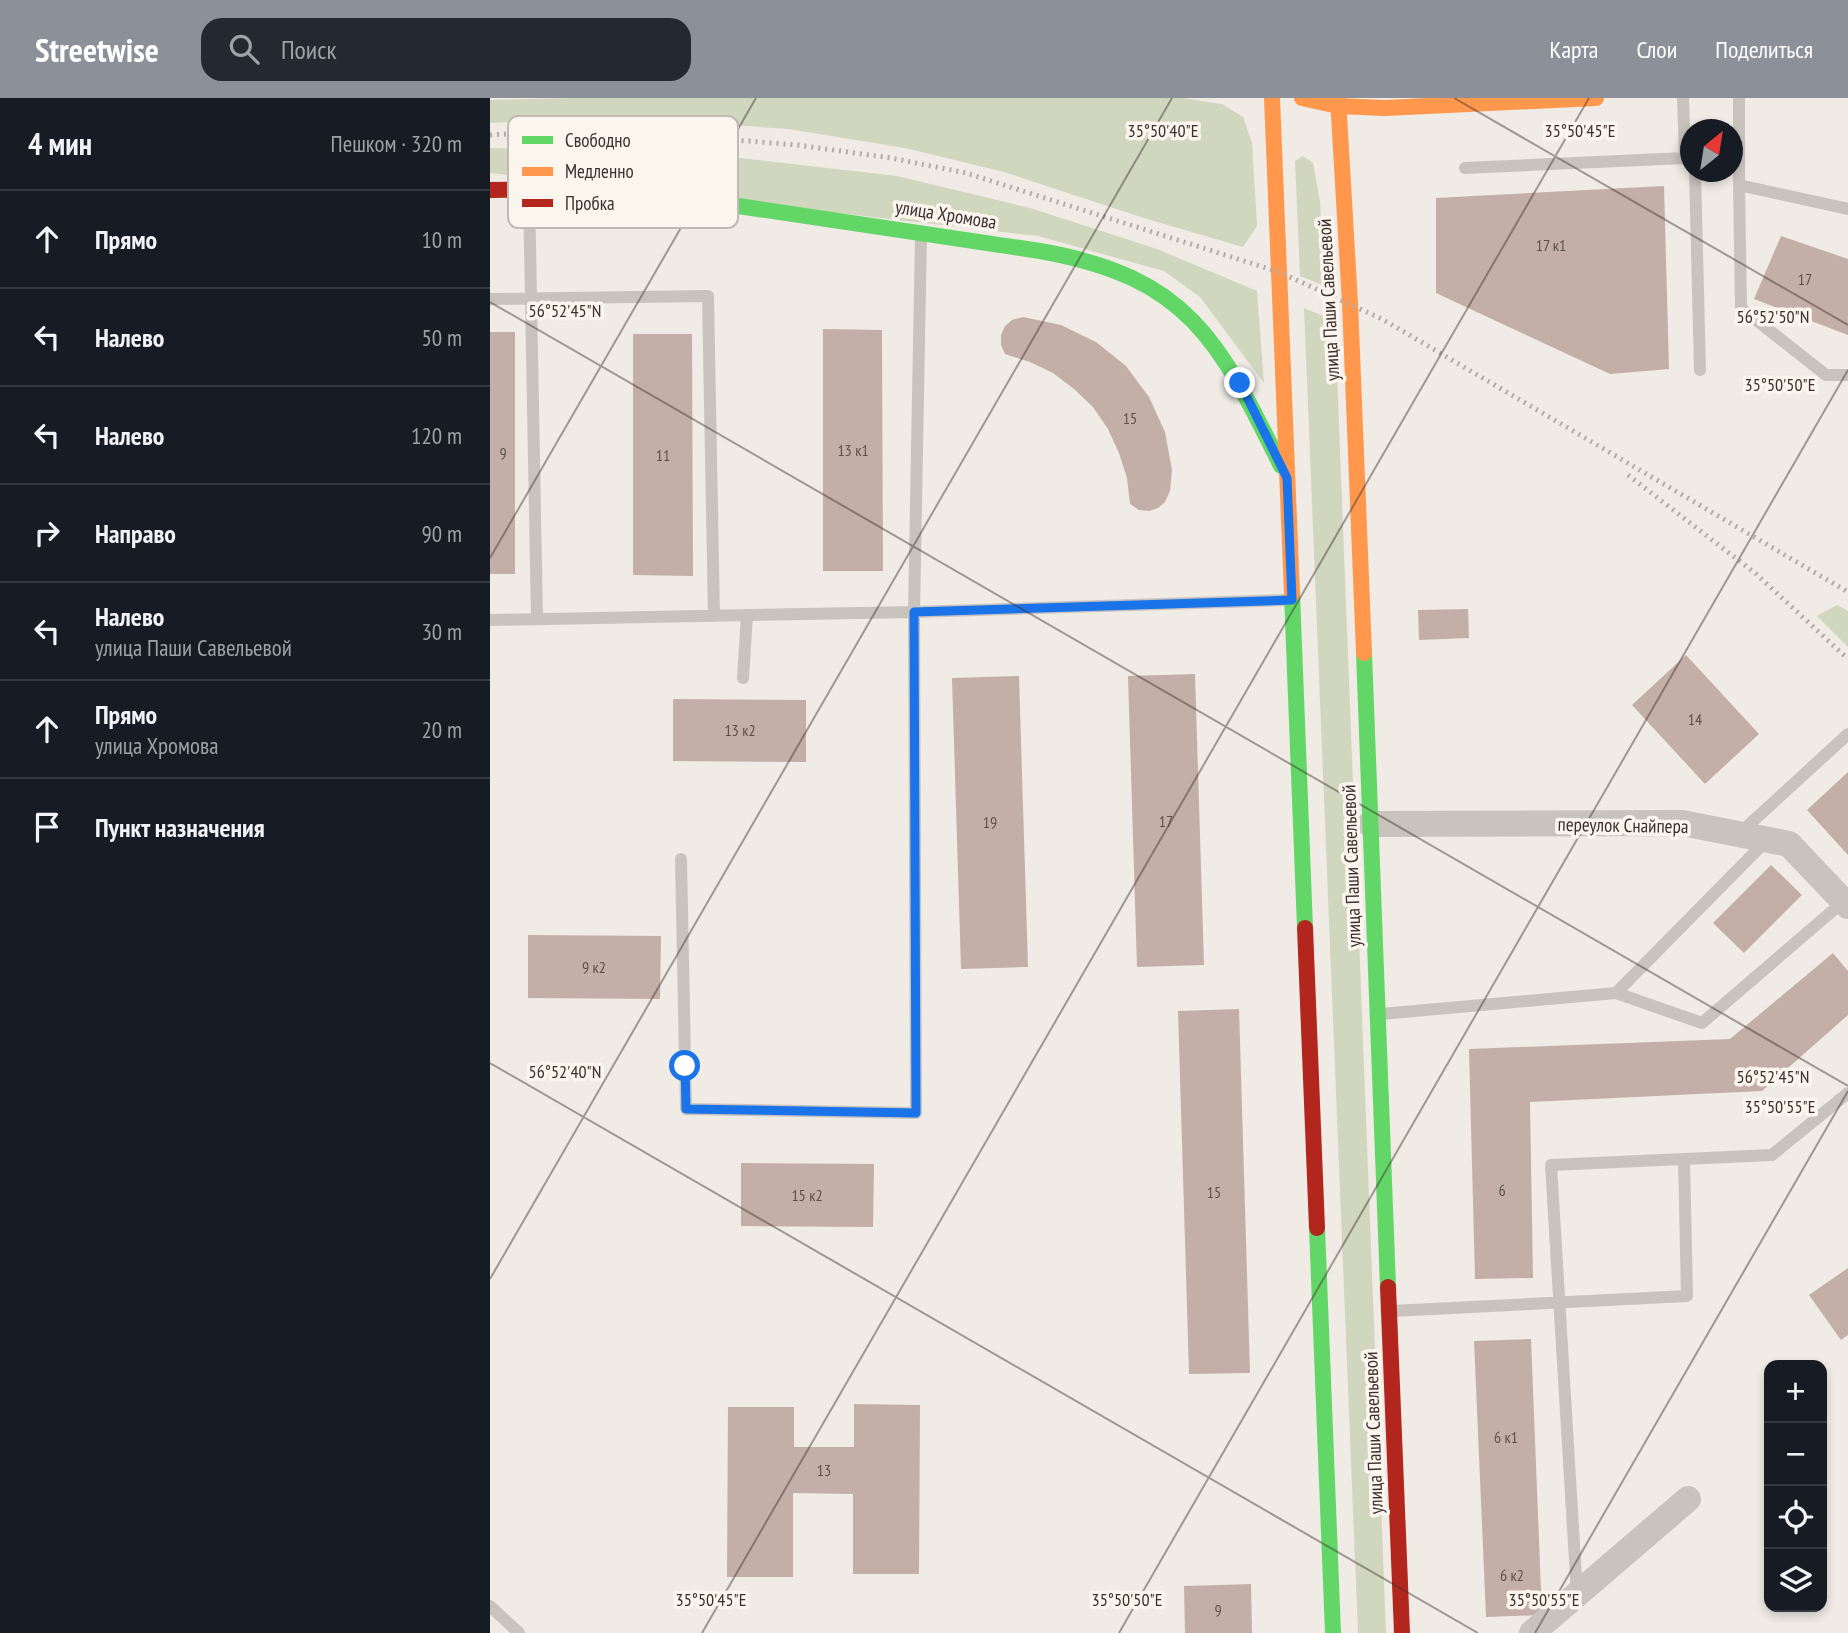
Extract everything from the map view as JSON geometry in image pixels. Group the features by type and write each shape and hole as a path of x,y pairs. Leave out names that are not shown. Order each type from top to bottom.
{"main road":[{"path":"1272,98 1333,1633"},
{"path":"1302,98 1385,108 1596,98"},
{"name":"улица Паши Савельевой","path":"1338,102 1350,303 1402,1633"},
{"name":"улица Хромова","path":"490,190 508,189"},
{"name":"улица Хромова","path":"738,205 921,230 1081,258 1131,274 1154,287 1195,319 1224,356 1287,478"}],"street":[{"name":"переулок Снайпера","path":"1370,824 1682,823 1789,844 1846,904"},
{"path":"1532,1633 1688,1499"}],"lane":[{"path":"1683,98 1685,119"},
{"path":"1739,98 1741,308 1826,376 1848,375"},
{"path":"1465,168 1680,162"},
{"path":"1695,182 1700,370"},
{"path":"1739,185 1848,209"},
{"path":"530,228 537,618"},
{"path":"681,859 686,1109 916,1113 914,612 921,230"},
{"path":"490,299 708,296 714,616"},
{"path":"490,620 914,612 1292,600"},
{"path":"743,678 747,615"},
{"path":"1738,834 1848,734"},
{"path":"1616,993 1767,839"},
{"path":"1378,1014 1616,993 1702,1023 1846,904"},
{"path":"1577,1594 1551,1165 1772,1155 1848,1093"},
{"path":"1389,1311 1687,1296 1684,1159"},
{"path":"490,1605 519,1633"}],"green space":[{"path":"1183,98 1222,104 1243,117 1252,143 1257,226 1243,247 1004,172 905,148 788,129 738,126 738,116 508,116 508,122 490,123 490,100"},
{"path":"490,148 508,149 508,175 490,173"},
{"path":"1303,156 1313,163 1320,202 1325,286 1300,276 1295,161"},
{"path":"738,158 897,176 1030,208 1157,249 1257,291 1264,383 1200,297 1164,271 1038,236 738,202"},
{"path":"1304,308 1335,321 1386,1633 1358,1633"},
{"path":"1837,605 1848,611 1848,647 1817,616"}],"building":[{"path":"1664,186 1669,369 1610,374 1436,293 1436,198"},
{"path":"1781,236 1848,259 1848,335 1754,299"},
{"path":"1023,317 1061,325 1096,342 1126,366 1149,397 1165,432 1172,470 1170,491 1165,502 1158,508 1139,510 1130,504 1127,478 1119,453 1108,429 1093,407 1053,373 1005,354 1001,335 1005,326 1012,320"},
{"path":"823,329 882,330 883,571 823,571"},
{"path":"490,332 515,332 515,574 490,574"},
{"path":"633,334 692,334 693,576 633,575"},
{"path":"1468,609 1469,638 1419,640 1418,610"},
{"path":"1686,655 1759,734 1705,784 1632,705"},
{"path":"1195,674 1204,965 1137,967 1128,676"},
{"path":"1019,676 1028,967 961,969 952,678"},
{"path":"673,699 806,700 806,762 673,761"},
{"path":"1848,772 1848,855 1807,810"},
{"path":"1771,865 1802,895 1744,953 1713,923"},
{"path":"528,935 661,936 660,999 528,998"},
{"path":"1833,953 1848,971 1848,1015 1762,1091 1530,1102 1533,1278 1475,1279 1469,1049 1730,1039"},
{"path":"1239,1009 1250,1373 1189,1374 1178,1011"},
{"path":"741,1163 874,1164 873,1227 741,1226"},
{"path":"1848,1268 1848,1335 1841,1340 1809,1295"},
{"path":"1531,1339 1542,1615 1486,1617 1474,1341"},
{"path":"854,1404 920,1405 919,1574 853,1574 853,1494 793,1493 793,1577 727,1577 728,1407 794,1407 794,1447 854,1447"},
{"path":"1251,1584 1252,1633 1185,1633 1184,1586"}],"railway":[{"path":"490,135 508,134"},
{"path":"738,140 891,158 966,173 1279,272 1382,319 1848,592"},
{"path":"1628,475 1755,573 1848,659"}],"traffic: fast":[{"path":"738,206 1040,251 1090,263 1131,278 1165,297 1193,321 1217,349 1238,383 1281,466"},
{"path":"1292,594 1305,928"},
{"path":"1364,653 1388,1287"},
{"path":"1317,1228 1333,1633"}],"traffic: slow":[{"path":"1272,98 1292,594"},
{"path":"1302,98 1338,106 1385,108 1596,98"},
{"path":"1338,98 1350,303 1364,653"}],"traffic: jam":[{"path":"490,190 508,190"},
{"path":"1305,928 1317,1228"},
{"path":"1388,1287 1402,1633"}],"route":[{"path":"685,1066 686,1109 916,1113 914,612 1292,600 1287,478 1240,383"}]}
